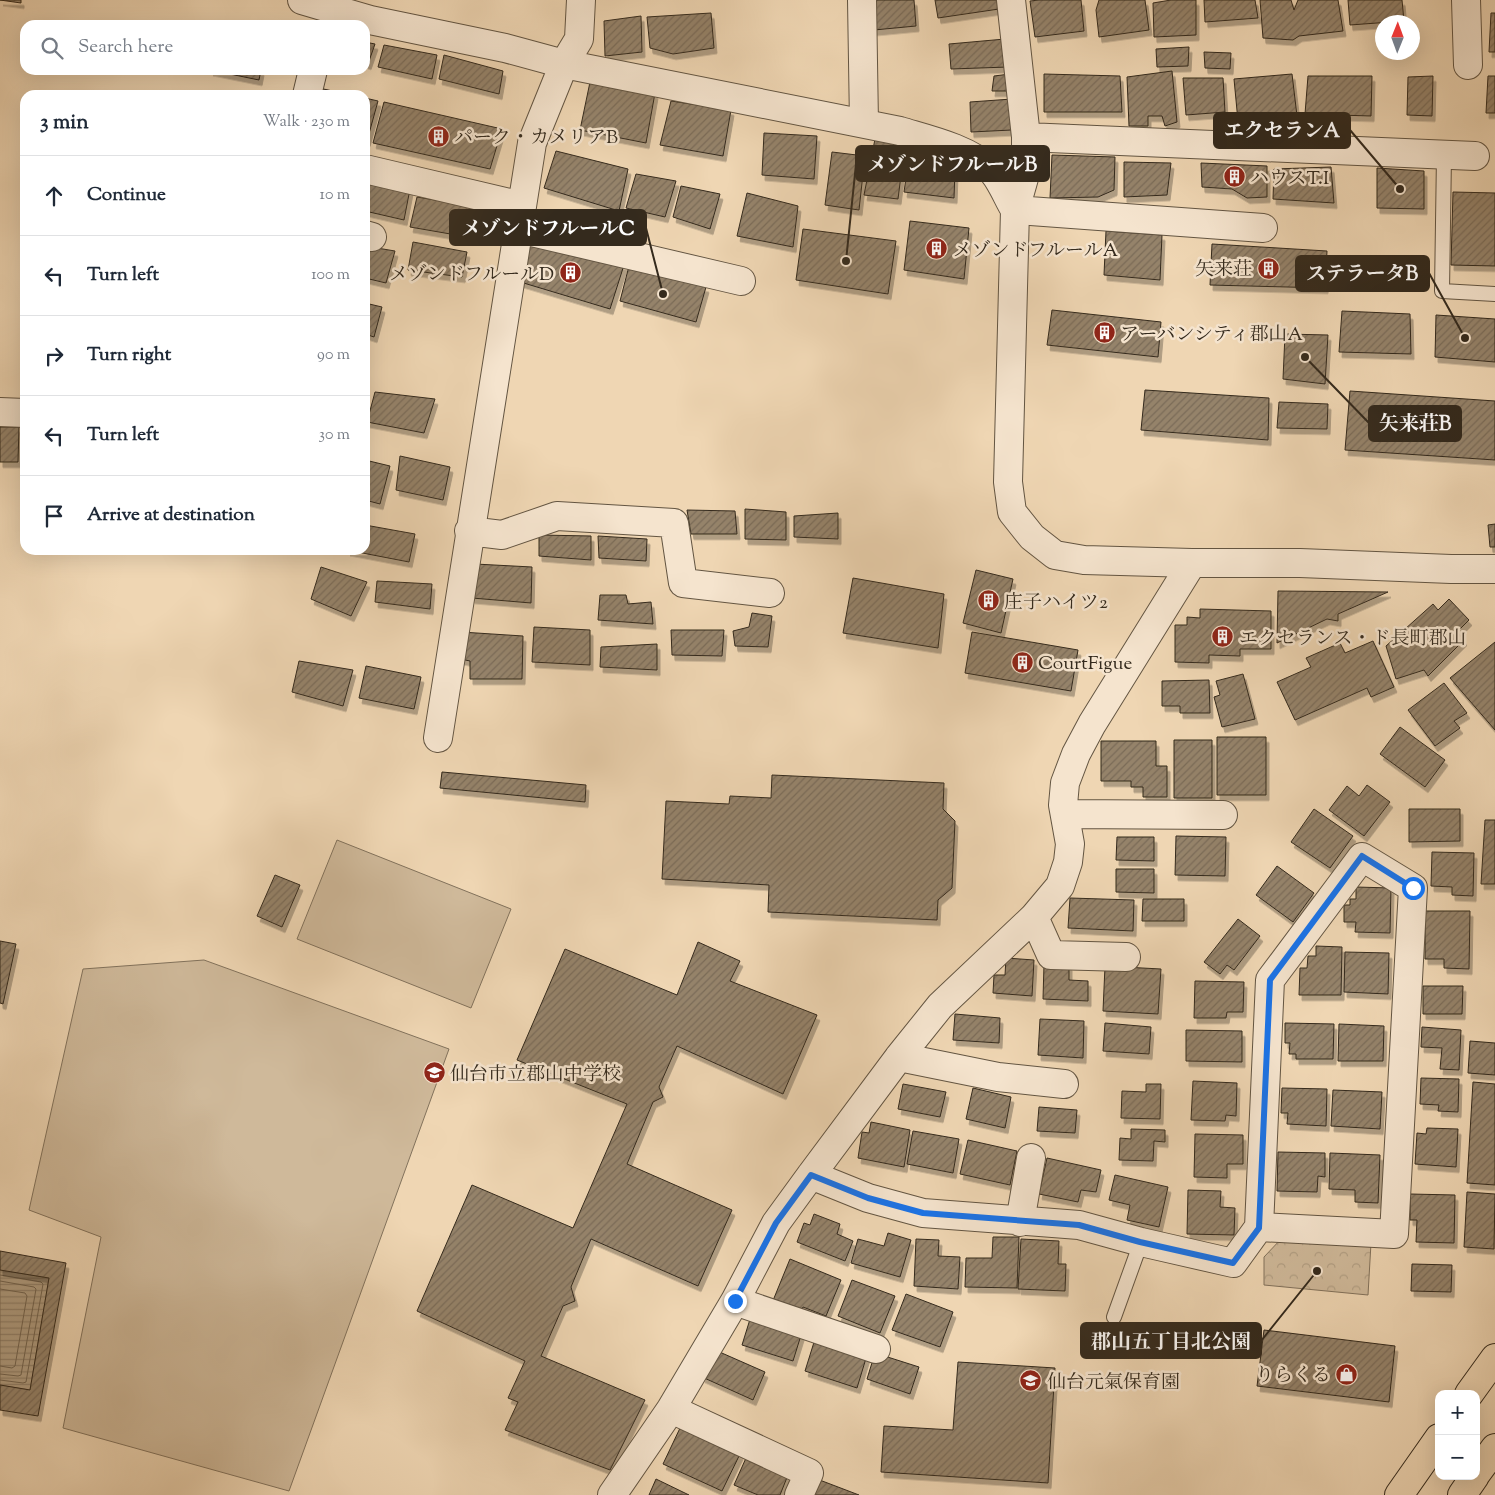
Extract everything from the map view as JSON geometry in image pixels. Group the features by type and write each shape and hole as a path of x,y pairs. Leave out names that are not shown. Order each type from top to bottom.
{"highway":[{"path":"1472,1390 1495,1358"},
{"path":"1399,1495 1435,1444"},
{"path":"1480,1469 1495,1448"},
{"path":"1462,1495 1472,1480"}],"street":[{"path":"438,738 532,143 564,64 579,39 581,0"},
{"path":"862,0 864,123"},
{"path":"1011,0 1026,137 1026,171 1015,210 1008,482 1012,512 1032,537 1055,555 1084,560 1300,563 1451,570 1495,569"},
{"path":"1466,0 1468,65"},
{"path":"317,11 505,48 564,64 900,130 937,142 969,156 992,171 1015,210"},
{"path":"308,90 312,75"},
{"path":"1026,137 1475,156"},
{"path":"370,171 520,217 741,281"},
{"path":"1015,210 1263,228"},
{"path":"0,412 20,413"},
{"path":"470,531 502,535 557,516 674,523 683,583 770,593"},
{"path":"612,1495 671,1409 735,1301 776,1223 811,1175 899,1057 940,1006 1034,917 1060,886 1068,862 1070,844 1063,805 1065,782 1076,754 1092,724 1192,563"},
{"path":"1065,814 1223,815"},
{"path":"811,1175 868,1198 923,1213 1020,1222 1079,1225 1140,1242 1233,1263 1259,1228 1270,980 1362,856 1413,888 1394,1234 1259,1228"},
{"path":"1034,917 1051,955 1126,958"},
{"path":"899,1057 998,1077 1064,1084"},
{"path":"1020,1222 1030,1158"},
{"path":"735,1301 876,1349"},
{"path":"671,1409 809,1472 799,1495"}],"lane":[{"path":"1444,155 1442,291 1495,294"},
{"path":"1114,1317 1140,1242"}],"green space":[{"path":"337,840 511,909 471,1008 297,939"},
{"path":"204,960 449,1049 289,1491 63,1428 101,1237 29,1210 83,969"},
{"path":"1282,1238 1371,1243 1368,1295 1264,1285 1264,1257"}],"water":[{"path":"0,1270 49,1278 30,1390 0,1385"}],"building":[{"path":"0,0 21,0 21,3"},
{"path":"874,0 914,0 916,26 874,30"},
{"path":"935,0 997,0 999,9 938,18"},
{"path":"1081,0 1084,31 1035,37 1030,1"},
{"path":"1099,0 1145,0 1149,30 1099,37 1096,10"},
{"path":"1171,0 1196,0 1196,35 1154,37 1153,3"},
{"path":"1204,0 1255,0 1258,18 1205,22"},
{"path":"1260,0 1291,0 1294,10 1298,0 1338,0 1343,31 1299,36 1293,40 1263,38"},
{"path":"1348,0 1402,0 1403,15 1375,15 1375,23 1350,25"},
{"path":"711,13 714,48 673,54 650,48 647,17"},
{"path":"1491,13 1495,13 1495,52 1489,52"},
{"path":"641,16 642,52 605,56 604,21"},
{"path":"1005,39 1008,67 951,69 949,44"},
{"path":"370,43 375,44 370,58"},
{"path":"384,45 437,55 432,79 378,67"},
{"path":"1189,47 1188,66 1157,67 1156,49"},
{"path":"1204,52 1231,53 1230,69 1205,68"},
{"path":"444,55 503,71 499,94 439,79"},
{"path":"1172,71 1177,122 1165,126 1162,116 1148,116 1148,126 1129,126 1127,77"},
{"path":"1010,74 1011,91 992,91 994,76"},
{"path":"1044,74 1120,76 1122,112 1044,112"},
{"path":"1292,74 1297,116 1238,121 1234,79"},
{"path":"234,75 260,75 259,80"},
{"path":"1308,76 1372,76 1371,116 1305,114"},
{"path":"1433,76 1432,116 1407,115 1408,77"},
{"path":"1488,76 1495,76 1495,113 1486,113"},
{"path":"1183,78 1223,78 1225,112 1186,115"},
{"path":"590,82 655,93 646,143 580,130"},
{"path":"370,99 378,101 370,130"},
{"path":"1012,99 1012,130 971,132 970,102"},
{"path":"671,101 731,110 723,156 660,145"},
{"name":"パーク・カメリアB","path":"384,102 502,129 490,169 373,143"},
{"path":"764,133 817,136 814,179 762,175"},
{"path":"875,139 905,144 898,199 864,195"},
{"path":"556,151 628,169 619,211 544,188"},
{"path":"832,152 865,156 859,210 825,205"},
{"path":"1052,155 1115,157 1114,190 1098,197 1050,198"},
{"path":"1124,162 1171,163 1167,195 1124,197"},
{"name":"ハウスT.I","path":"1201,163 1267,166 1267,197 1247,198 1232,189 1202,187"},
{"path":"908,164 955,170 954,198 904,192"},
{"path":"1331,167 1334,203 1273,199 1274,169"},
{"path":"1377,168 1424,171 1424,209 1377,208"},
{"path":"636,174 676,181 665,217 626,208"},
{"path":"370,180 410,189 404,220 370,212"},
{"path":"681,186 720,194 710,229 673,217"},
{"path":"1453,192 1495,193 1495,266 1451,265"},
{"path":"747,193 798,206 793,247 737,236"},
{"path":"417,197 470,206 462,236 410,227"},
{"name":"メゾンドフルールA","path":"910,221 969,228 964,279 904,270"},
{"path":"803,229 896,241 888,294 796,280"},
{"path":"1106,231 1162,235 1160,280 1104,275"},
{"name":"メゾンドフルールD","path":"530,240 624,265 610,309 517,281"},
{"path":"413,242 467,252 462,277 408,270"},
{"name":"矢来荘","path":"1212,244 1327,251 1325,288 1210,285"},
{"path":"370,247 395,251 386,283 370,279"},
{"path":"629,266 706,287 696,322 620,301"},
{"path":"370,304 382,307 374,337 370,336"},
{"name":"アーバンシティ郡山A","path":"1052,310 1161,322 1158,357 1047,345"},
{"path":"1342,311 1410,314 1411,354 1339,352"},
{"path":"1436,315 1495,319 1495,362 1435,357"},
{"path":"1285,334 1328,335 1325,384 1283,379"},
{"path":"1145,390 1269,398 1268,440 1141,430"},
{"path":"1350,391 1495,401 1495,460 1345,450"},
{"path":"375,392 435,399 424,433 370,423 370,411"},
{"path":"1279,402 1328,404 1327,429 1277,428"},
{"path":"0,427 19,427 18,462 0,462"},
{"path":"400,456 450,467 443,500 396,490"},
{"path":"370,461 390,466 380,504 370,501"},
{"path":"745,509 786,512 786,540 745,539"},
{"path":"687,510 735,511 737,534 691,534"},
{"path":"838,513 838,539 794,537 794,516"},
{"path":"1495,524 1495,547 1490,547 1488,525"},
{"path":"370,526 415,534 409,562 370,554"},
{"path":"539,535 591,536 591,560 539,556"},
{"path":"598,536 647,539 646,561 599,558"},
{"path":"475,564 532,567 531,603 472,598"},
{"path":"321,567 367,582 351,616 311,599"},
{"name":"庄子ハイツ2","path":"976,570 1013,579 1001,633 963,623"},
{"path":"853,578 944,594 938,648 843,633"},
{"path":"377,581 432,584 430,609 375,602"},
{"path":"1278,591 1388,592 1338,614 1338,621 1327,619 1277,643"},
{"path":"600,595 626,595 628,604 651,602 653,624 598,620"},
{"path":"1449,599 1469,620 1457,632 1464,640 1428,676 1424,670 1396,679 1386,646 1433,604 1438,610"},
{"name":"エクセランス・ド長町郡山","path":"1200,609 1271,611 1271,649 1240,649 1240,656 1209,655 1209,663 1175,662 1175,625 1187,625 1187,617 1200,618"},
{"path":"752,613 772,616 768,647 735,646 733,631 749,627"},
{"path":"534,627 590,630 590,665 532,662"},
{"path":"671,630 724,630 722,656 672,655"},
{"path":"461,632 523,636 522,679 470,679 470,661 456,658"},
{"name":"CourtFigue","path":"972,632 1078,650 1071,691 965,673"},
{"path":"1373,641 1394,687 1371,697 1367,688 1295,720 1277,682 1311,667 1306,658 1340,643 1345,653"},
{"path":"1495,642 1495,730 1450,678"},
{"path":"657,644 657,670 600,667 601,647"},
{"path":"299,661 353,670 343,706 292,692"},
{"path":"366,666 421,677 414,709 359,698"},
{"path":"1243,674 1255,719 1222,727 1214,697 1220,695 1216,681"},
{"path":"1209,680 1210,713 1180,713 1180,706 1162,706 1162,681"},
{"path":"1444,683 1467,713 1454,721 1460,728 1435,746 1408,710"},
{"path":"1400,727 1445,760 1425,787 1380,754"},
{"path":"1217,737 1266,737 1266,795 1217,795"},
{"path":"1174,740 1212,740 1212,798 1174,798"},
{"path":"1101,741 1156,741 1156,766 1167,766 1167,797 1143,797 1143,787 1131,787 1131,781 1101,781"},
{"path":"442,772 586,785 585,802 440,788"},
{"path":"772,775 944,783 943,809 955,821 952,888 938,900 937,920 768,912 769,885 662,879 666,801 729,804 730,796 771,798"},
{"path":"1367,785 1390,802 1364,836 1329,810 1347,786 1359,796"},
{"path":"1314,809 1353,836 1330,868 1291,842"},
{"path":"1409,809 1460,809 1460,841 1409,842"},
{"path":"1485,820 1495,820 1495,884 1481,884"},
{"path":"1176,836 1226,837 1225,876 1175,875"},
{"path":"1117,837 1154,837 1154,861 1116,860"},
{"path":"1432,852 1474,853 1473,896 1452,895 1452,887 1431,886"},
{"path":"1277,866 1314,893 1293,922 1256,895"},
{"path":"1116,869 1154,869 1154,893 1116,892"},
{"path":"275,875 300,885 282,927 257,916"},
{"path":"1356,887 1391,888 1390,933 1355,932 1356,922 1344,922 1344,905 1350,905 1350,899 1356,899"},
{"path":"1070,898 1134,900 1133,931 1068,928"},
{"path":"1143,899 1184,899 1184,921 1142,921"},
{"path":"1425,911 1470,911 1469,969 1444,968 1444,959 1425,959"},
{"path":"1238,919 1260,936 1234,970 1227,965 1220,974 1204,962"},
{"path":"0,941 16,944 3,1004 0,1003"},
{"path":"698,942 740,961 730,981 817,1015 783,1094 677,1046 659,1087 663,1097 653,1102 627,1164 732,1210 698,1286 591,1239 571,1287 575,1301 563,1306 541,1356 645,1400 610,1470 505,1430 518,1402 508,1398 525,1361 417,1311 472,1185 573,1228 627,1104 517,1060 565,949 677,995"},
{"path":"1316,946 1342,947 1341,995 1299,995 1300,968 1307,968 1308,956 1316,956"},
{"path":"1345,952 1389,953 1388,994 1344,992"},
{"path":"1006,958 1034,960 1032,996 993,993 994,975 1005,975"},
{"path":"1044,964 1069,965 1069,980 1088,981 1088,1001 1043,999"},
{"path":"1105,966 1161,969 1158,1014 1103,1011"},
{"path":"1195,981 1244,982 1243,1012 1227,1012 1226,1018 1194,1018"},
{"path":"1423,986 1463,986 1462,1014 1423,1014"},
{"path":"955,1014 1000,1018 999,1043 953,1040"},
{"path":"1040,1019 1084,1021 1083,1058 1038,1055"},
{"path":"1105,1023 1151,1027 1149,1054 1103,1051"},
{"path":"1285,1023 1334,1024 1333,1059 1296,1059 1296,1054 1289,1054 1290,1043 1285,1043"},
{"path":"1339,1024 1384,1026 1383,1061 1338,1061"},
{"path":"1422,1027 1461,1030 1459,1070 1440,1069 1442,1048 1421,1047"},
{"path":"1186,1030 1242,1031 1242,1062 1186,1061"},
{"path":"1470,1041 1495,1043 1495,1075 1468,1073"},
{"path":"1421,1078 1459,1079 1458,1112 1438,1111 1439,1105 1420,1104"},
{"path":"1193,1081 1237,1083 1236,1116 1226,1115 1225,1121 1191,1120"},
{"path":"1473,1082 1495,1084 1495,1185 1467,1183"},
{"path":"903,1084 946,1092 940,1117 898,1109"},
{"path":"1146,1084 1161,1084 1160,1119 1121,1118 1122,1091 1146,1092"},
{"path":"973,1088 1011,1097 1005,1128 966,1119"},
{"path":"1282,1088 1327,1089 1326,1126 1287,1124 1288,1113 1281,1113"},
{"path":"1333,1090 1382,1092 1380,1129 1331,1126"},
{"path":"1039,1107 1077,1110 1075,1133 1037,1131"},
{"path":"871,1122 910,1130 904,1167 858,1158 862,1132 869,1133"},
{"path":"1427,1128 1458,1129 1456,1167 1415,1164 1417,1133 1426,1134"},
{"path":"1131,1129 1165,1130 1165,1142 1154,1141 1153,1161 1119,1160 1120,1138 1131,1139"},
{"path":"913,1131 959,1139 953,1173 907,1164"},
{"path":"1195,1134 1243,1135 1243,1164 1227,1164 1227,1178 1194,1177"},
{"path":"968,1140 1017,1151 1010,1185 960,1174"},
{"path":"1278,1152 1325,1153 1325,1177 1318,1176 1317,1192 1277,1191"},
{"path":"1330,1153 1380,1155 1378,1203 1355,1202 1355,1190 1329,1189"},
{"path":"1047,1158 1101,1170 1096,1192 1081,1190 1078,1202 1039,1194"},
{"path":"1115,1175 1168,1187 1159,1227 1127,1220 1130,1205 1109,1200"},
{"path":"1188,1190 1221,1191 1220,1207 1235,1208 1234,1235 1187,1234"},
{"path":"1467,1192 1495,1194 1494,1249 1464,1247"},
{"path":"1410,1194 1455,1195 1454,1243 1416,1242 1417,1220 1410,1220"},
{"path":"814,1214 840,1224 837,1234 853,1241 845,1261 797,1242 804,1223 810,1225"},
{"path":"888,1233 911,1240 900,1277 851,1263 858,1239 884,1246"},
{"path":"993,1237 1019,1237 1017,1288 965,1287 966,1258 992,1258"},
{"path":"916,1239 939,1240 938,1256 960,1257 958,1289 914,1286"},
{"path":"1021,1239 1059,1241 1058,1264 1066,1264 1065,1291 1018,1289"},
{"path":"0,1251 66,1263 38,1416 0,1410 0,1385 30,1390 49,1278 0,1270"},
{"path":"790,1259 841,1280 826,1316 803,1307 800,1314 772,1303"},
{"path":"1412,1264 1452,1265 1451,1292 1411,1291"},
{"path":"852,1280 895,1296 880,1333 838,1316"},
{"path":"906,1294 953,1312 940,1347 892,1330"},
{"path":"751,1316 802,1332 793,1361 742,1345"},
{"path":"1264,1330 1395,1346 1389,1402 1257,1386"},
{"path":"815,1339 867,1355 857,1388 805,1371"},
{"path":"715,1350 765,1372 753,1400 702,1377"},
{"path":"875,1353 919,1367 910,1394 867,1379"},
{"path":"958,1362 1055,1368 1048,1483 881,1472 884,1426 953,1430"},
{"path":"681,1426 740,1454 722,1491 663,1464"},
{"path":"746,1458 788,1475 780,1495 758,1495 734,1485"},
{"path":"656,1479 689,1495 649,1495"},
{"path":"817,1479 859,1495 811,1495"}],"place":[{"name":"パーク・カメリアB","path":"438,136"},
{"name":"ハウスT.I","path":"1234,177"},
{"name":"エクセランA","path":"1400,189"},
{"name":"メゾンドフルールA","path":"937,249"},
{"name":"メゾンドフルールB","path":"846,261"},
{"name":"矢来荘","path":"1268,268"},
{"name":"メゾンドフルールD","path":"570,273"},
{"name":"メゾンドフルールC","path":"663,294"},
{"name":"アーバンシティ郡山A","path":"1104,333"},
{"name":"ステラータB","path":"1465,338"},
{"name":"矢来荘B","path":"1305,357"},
{"name":"庄子ハイツ2","path":"988,601"},
{"name":"エクセランス・ド長町郡山","path":"1223,637"},
{"name":"CourtFigue","path":"1022,662"},
{"name":"仙台市立郡山中学校","path":"434,1073"},
{"name":"郡山五丁目北公園","path":"1317,1271"},
{"name":"りらくる","path":"1347,1374"},
{"name":"仙台元氣保育園","path":"1031,1381"}],"route":[{"path":"735,1301 776,1223 811,1175 868,1198 923,1213 1020,1222 1079,1225 1140,1242 1233,1263 1259,1228 1270,980 1362,856 1413,888"}]}
